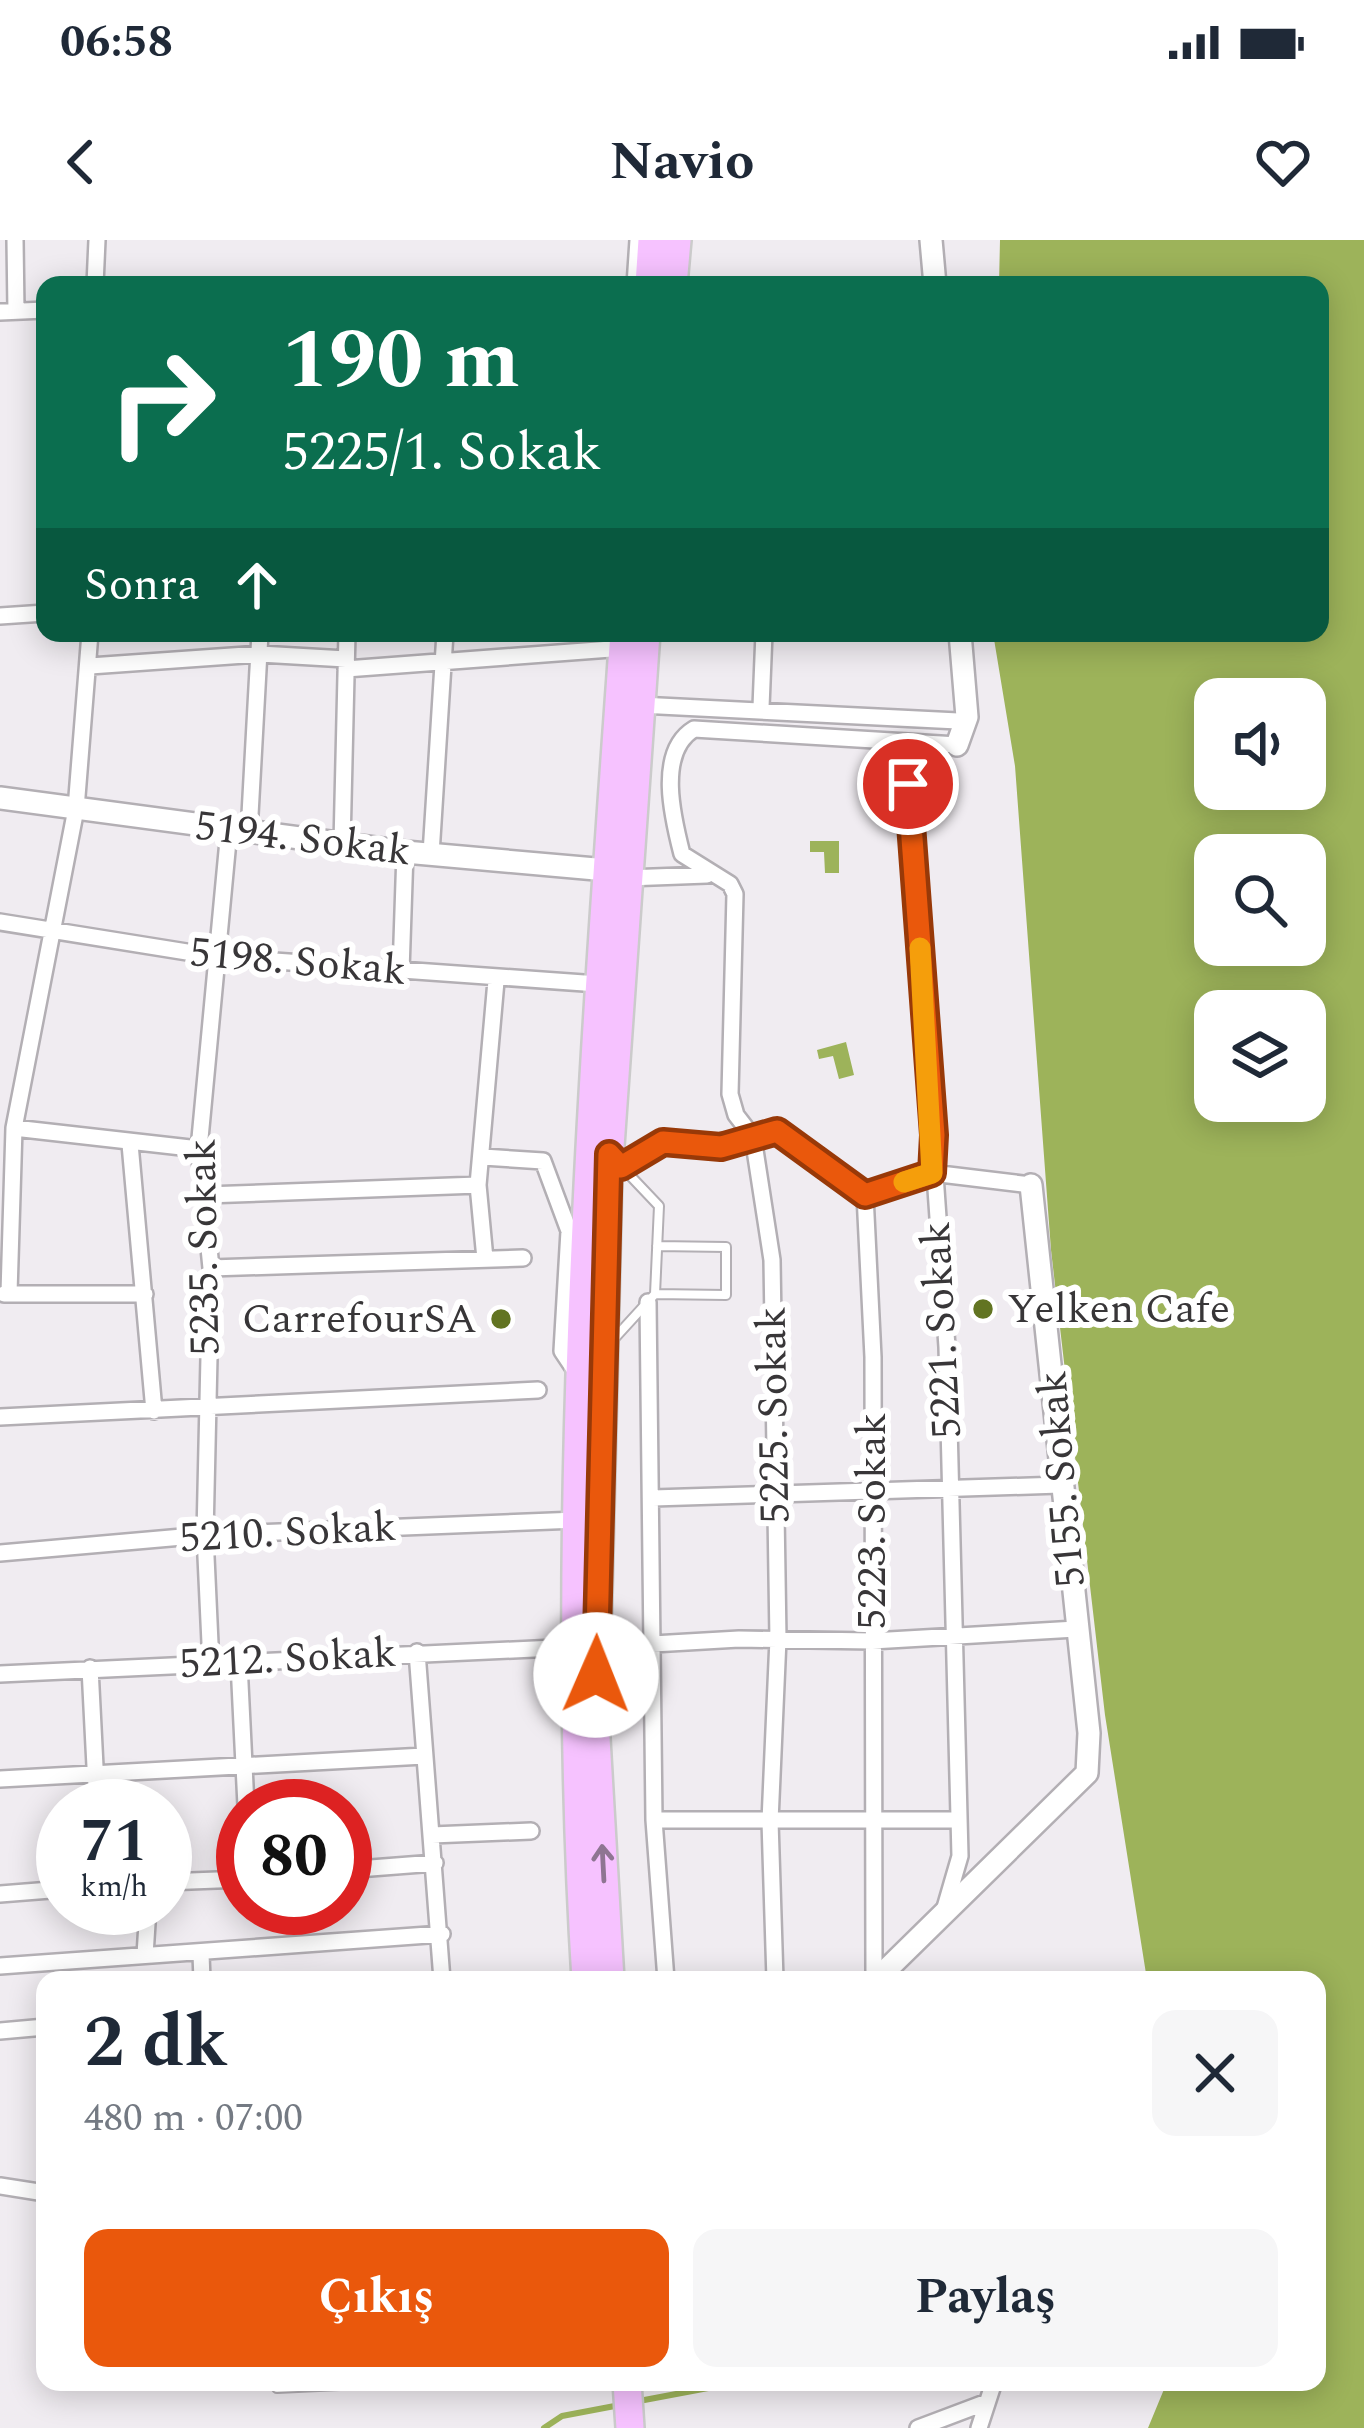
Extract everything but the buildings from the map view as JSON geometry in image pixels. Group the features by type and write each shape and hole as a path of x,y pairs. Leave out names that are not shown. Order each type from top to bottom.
{"highway":[{"path":"650,276 652,240"},
{"path":"674,276 677,240"},
{"path":"609,1971 595,1721 603,1352 615,1160 616,642"},
{"path":"585,1971 577,1829 580,1379 576,1270 598,984 617,874 645,642"},
{"path":"628,2391 630,2428"}],"street":[{"path":"8,312 15,240"},
{"path":"95,276 97,240"},
{"path":"636,276 638,240"},
{"path":"931,240 934,276"},
{"path":"0,616 36,614"},
{"path":"90,642 76,809 5,1189 4,1294 145,1294"},
{"name":"5235. Sokak","path":"211,1665 205,1535 212,1268 199,1149 218,957 239,831 260,642"},
{"path":"342,844 347,642"},
{"path":"431,854 444,642"},
{"path":"90,666 260,654 346,664 443,664 589,642"},
{"path":"761,707 764,642"},
{"path":"707,874 682,854 672,814 672,780 684,735 694,728 958,746 967,717 961,642"},
{"path":"640,705 761,707 958,721 967,717"},
{"name":"5221. Sokak","path":"905,745 934,1135 932,1173 951,1490 960,1856 944,1914"},
{"name":"5194. Sokak","path":"0,798 342,844 617,874"},
{"path":"400,971 405,851"},
{"path":"617,874 707,874"},
{"name":"5225. Sokak","path":"707,874 730,884 735,894 730,1094 736,1115 753,1137 772,1260 778,1639 770,1821 775,1971"},
{"name":"5198. Sokak","path":"0,922 218,957 496,981 598,984"},
{"path":"485,1259 478,1184 496,981"},
{"path":"0,1088 21,1096"},
{"path":"14,1128 199,1149"},
{"path":"615,1160 663,1142 721,1147 777,1131 865,1195 932,1173 1031,1185"},
{"path":"130,1144 154,1411"},
{"path":"483,1157 543,1161 569,1232 576,1270"},
{"path":"206,1196 478,1184"},
{"name":"5155. Sokak","path":"944,1914 1087,1773 1089,1733 1031,1185"},
{"name":"5223. Sokak","path":"865,1195 873,1357 875,1971"},
{"path":"212,1268 523,1258"},
{"path":"652,1298 655,1820 665,1971"},
{"path":"0,1417 538,1390"},
{"path":"653,1498 1060,1485"},
{"name":"5210. Sokak","path":"0,1553 205,1535 577,1520"},
{"path":"653,1644 872,1641 1076,1629"},
{"name":"5212. Sokak","path":"0,1673 576,1647"},
{"path":"417,1652 442,1971"},
{"path":"239,1663 245,1779"},
{"path":"90,1668 95,1779"},
{"path":"0,1779 424,1756"},
{"path":"655,1820 959,1820"},
{"path":"432,1835 531,1831"},
{"path":"372,1868 435,1863"},
{"path":"0,1894 36,1891"},
{"path":"884,1971 944,1914"},
{"path":"0,1966 442,1934"},
{"path":"145,1955 146,1935"},
{"path":"201,1954 202,1971"},
{"path":"0,2031 36,2028"},
{"path":"0,2186 36,2192"},
{"path":"979,2428 991,2391"},
{"path":"918,2428 987,2402"}],"lane":[{"path":"603,1352 652,1298 657,1246 659,1206 615,1160"},
{"path":"652,1298 726,1295 726,1247 657,1246"}],"shaded area":[{"path":"1000,240 1364,240 1364,2428 1148,2428 1163,2391 1326,2391 1326,1971 1146,1971 1105,1715 1051,1250 1015,766 994,642 1329,642 1329,276 999,276"},
{"path":"810,841 839,841 839,873 825,873 824,852 810,852"},
{"path":"846,1042 854,1075 839,1079 833,1056 819,1059 817,1050"}],"waterway":[{"path":"639,2401 692,2391"},
{"path":"544,2428 562,2416 620,2405"}],"slow traffic":[{"path":"904,1182 932,1173 934,1135 920,948"}],"place":[{"name":"Yelken Cafe","path":"983,1309"},
{"name":"CarrefourSA","path":"501,1319"}],"route":[{"path":"596,1675 609,1154 621,1167 663,1142 721,1147 777,1131 865,1195 932,1173 934,1135 908,784"}]}
